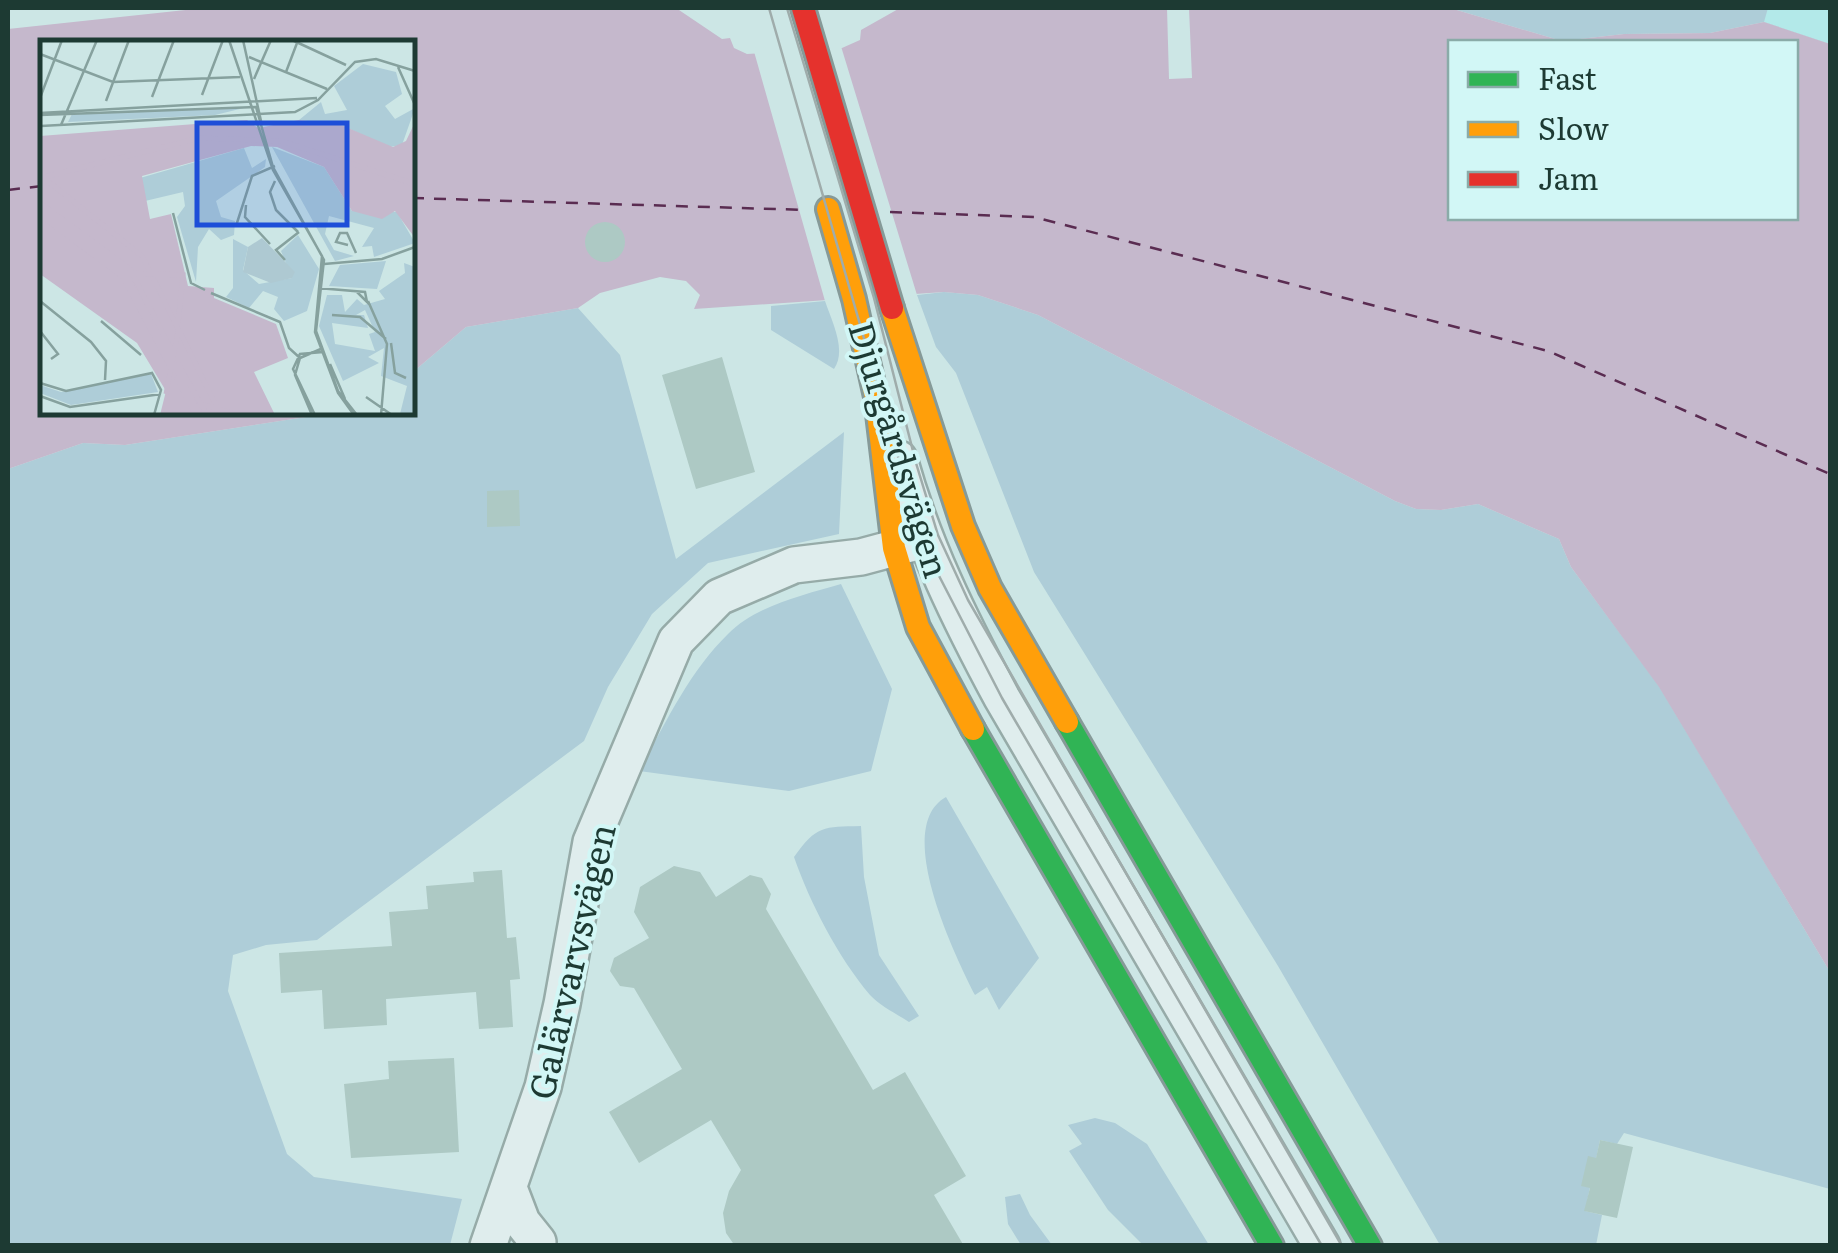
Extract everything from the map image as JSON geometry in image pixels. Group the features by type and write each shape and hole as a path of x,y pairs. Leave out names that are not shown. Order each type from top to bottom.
{"street":[{"path":"791,8 872,298"},
{"path":"802,38 803,8"},
{"path":"822,188 872,298"},
{"name":"Djurgårdsvägen","path":"872,298 909,436 930,537 918,627 957,702 1272,1246"},
{"name":"Djurgårdsvägen","path":"872,298 930,537 953,608 1322,1246"},
{"name":"Djurgårdsvägen","path":"930,537 1342,1246"},
{"name":"Djurgårdsvägen","path":"930,537 990,588 1370,1246"},
{"name":"Galärvarvsvägen","path":"488,1246 544,1086 591,842 676,641 719,597 779,571 794,565 861,557 930,537"},
{"path":"509,1188 531,1244"}],"shaded area":[{"path":"204,8 676,8 722,39 730,38 734,48 747,54 842,48 860,40 861,30 900,8 1450,8 1559,40 1448,40 1448,220 1798,220 1798,40 1571,40 1624,34 1710,33 1764,22 1830,44 1830,972 1659,687 1571,567 1559,539 1478,504 1441,510 1416,509 1395,501 1038,315 978,295 944,292 694,309 700,295 686,281 660,277 600,293 578,308 466,327 415,370 415,40 40,40 40,415 319,415 125,445 83,443 8,469 8,29"},
{"path":"1450,8 1830,8 1830,44 1764,22 1710,33 1559,40"},
{"path":"917,295 978,295 1038,315 1395,501 1416,509 1441,510 1478,504 1559,539 1571,567 1659,686 1830,972 1830,1189 1624,1133 1617,1144 1600,1140 1585,1211 1602,1215 1596,1245 1440,1245 1278,966 1034,572 956,373 936,347"},
{"path":"825,301 839,345 834,369 771,330 771,306"},
{"path":"578,308 620,355 676,559 844,432 839,534 708,563 652,614 608,687 584,741 317,940 266,945 233,955 228,991 287,1154 314,1177 462,1199 450,1245 8,1246 8,469 83,443 125,445 319,415 415,415 415,370 466,327"},
{"path":"841,584 892,689 871,771 789,791 639,771 690,682 728,634 767,608"},
{"path":"946,797 1039,958 999,1010 987,987 975,995 933,892 925,835 931,812"},
{"path":"861,826 864,877 879,955 919,1016 909,1022 874,999 858,980 817,911 794,857 815,833"},
{"path":"1095,1118 1115,1123 1147,1144 1209,1245 1143,1245 1108,1210 1069,1151 1082,1144 1068,1125"},
{"path":"1020,1194 1052,1245 1021,1245 1008,1224 1005,1197"}],"sand":[{"path":"1768,8 1830,8 1830,44 1764,22"}],"pier":[{"path":"1167,8 1189,8 1192,78 1169,79"},
{"path":"840,43 917,295 825,301 753,48"}],"building":[{"path":"605,222 619,228 625,242 619,256 605,262 591,256 585,242 591,228"},
{"path":"722,357 755,472 696,489 662,375"},
{"path":"519,490 520,526 487,527 487,491"},
{"path":"674,866 700,872 716,897 750,875 762,878 771,894 766,909 873,1090 905,1072 966,1176 934,1195 964,1246 735,1246 726,1233 723,1213 741,1170 711,1120 639,1163 609,1112 682,1069 634,988 620,986 610,971 614,958 649,938 634,912 640,887"},
{"path":"502,870 507,938 516,937 520,979 510,980 513,1027 479,1029 476,992 386,999 387,1025 324,1029 322,990 281,993 279,953 392,946 389,912 428,909 426,886 474,882 473,872"},
{"path":"454,1058 459,1152 351,1158 344,1084 389,1079 388,1061"},
{"path":"1600,1140 1633,1147 1617,1218 1584,1211 1590,1188 1581,1186 1588,1156 1596,1158"}],"ferry route":[{"path":"8,190 40,186"},
{"path":"415,198 807,210"},
{"path":"890,212 1034,217 1548,351 1830,474"}],"tram line":[{"path":"769,8 901,467 936,570 1002,698 1322,1246"},
{"path":"787,8 874,298 938,535 968,600 1342,1246"}],"traffic: fast":[{"path":"1067,722 1370,1246"},
{"path":"973,729 1272,1246"}],"traffic: slow":[{"path":"828,209 876,397 894,548 918,627 973,729"},
{"path":"892,308 963,526 990,588 1067,722"}],"traffic: jam":[{"path":"803,8 892,308"}]}
